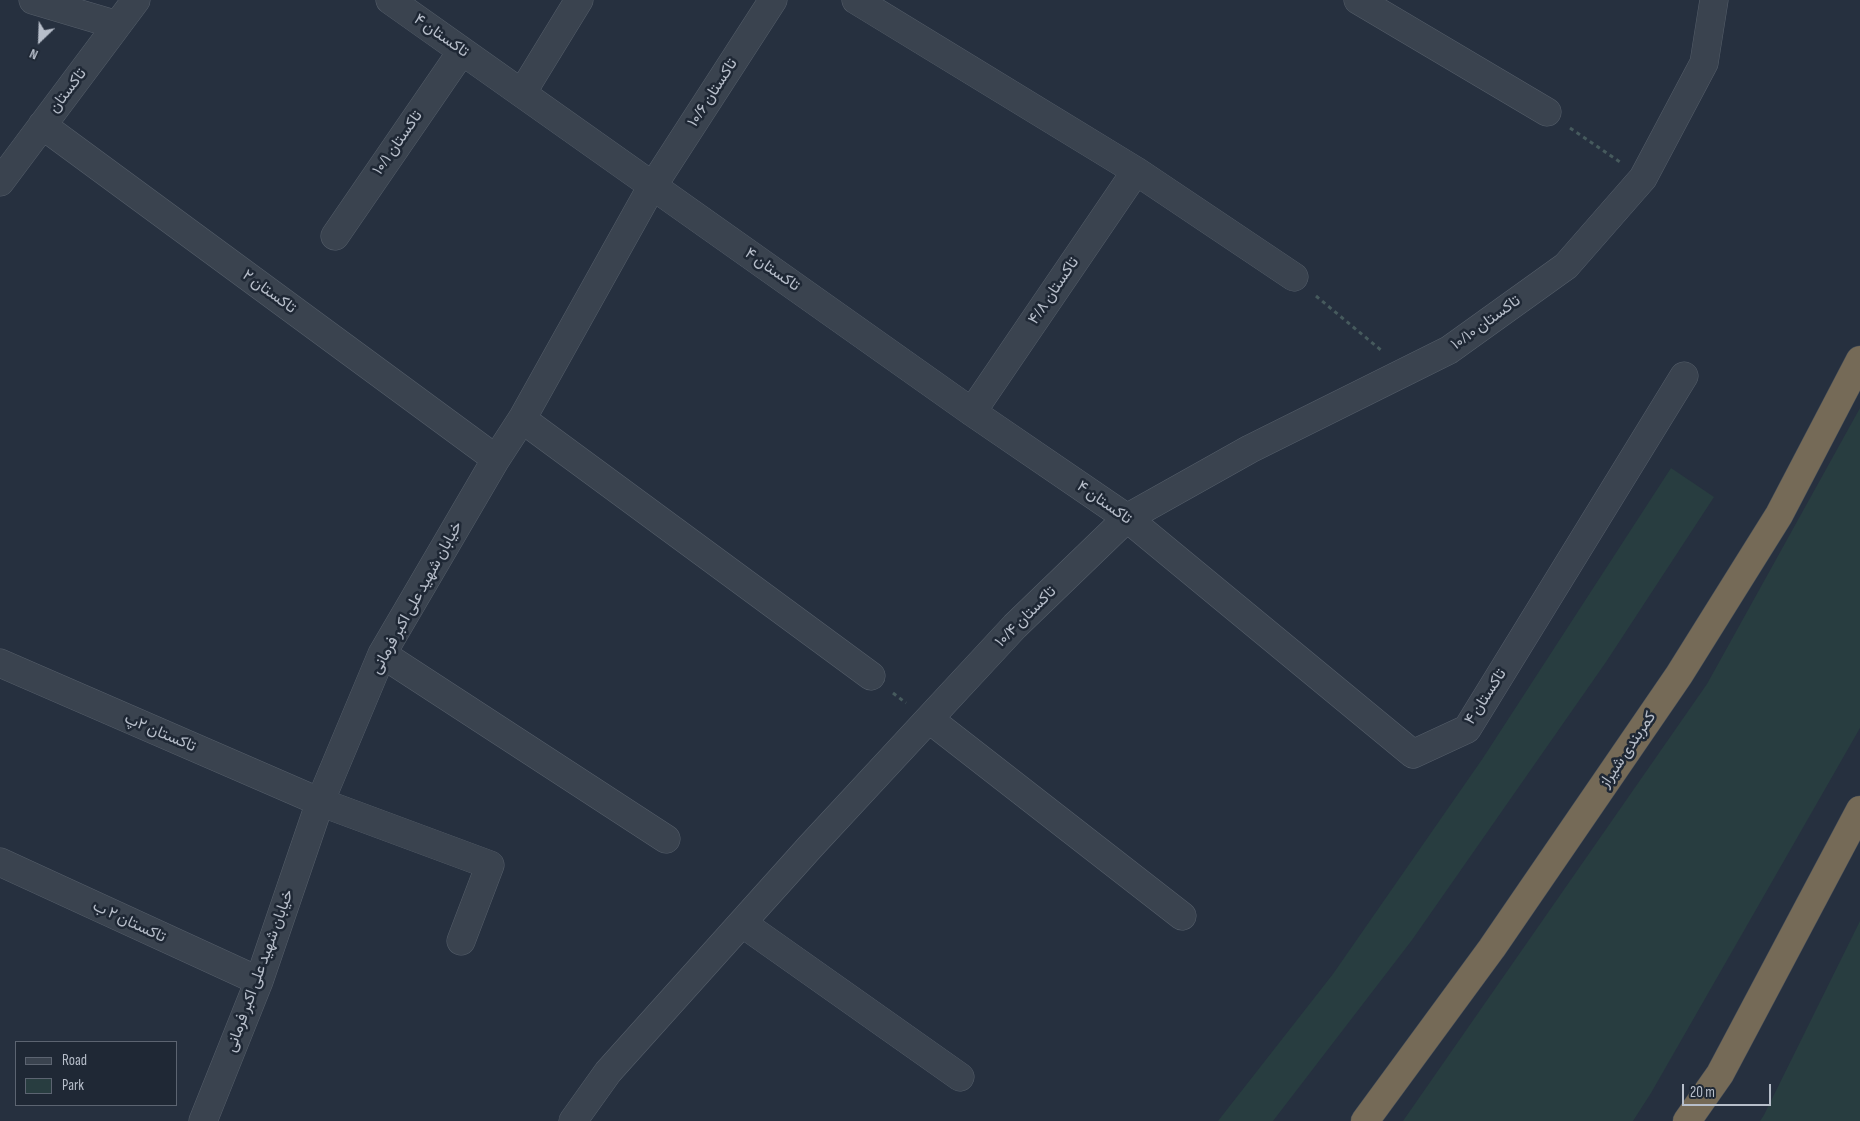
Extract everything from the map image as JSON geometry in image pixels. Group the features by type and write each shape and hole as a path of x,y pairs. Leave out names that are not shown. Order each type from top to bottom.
{"highway":[{"name":"کمربندی شیراز","path":"1365,1121 1492,948 1679,675 1779,515 1860,360"},
{"path":"1688,1121 1720,1074 1860,810"}],"street":[{"path":"32,0 117,25"},
{"name":"تاکستان","path":"0,182 136,0"},
{"name":"تاکستان ۴","path":"390,0 972,412 1127,518 1413,754 1467,729 1684,376"},
{"path":"522,93 579,0"},
{"name":"تاکستان ۱۰/۶","path":"653,186 773,0"},
{"path":"856,0 1136,171 1294,276"},
{"path":"1358,0 1547,112"},
{"name":"تاکستان ۱۰/۱۰","path":"1127,518 1250,448 1407,373 1449,350 1566,266 1643,178 1704,63 1714,0"},
{"name":"تاکستان ۱۰/۱","path":"334,236 462,51"},
{"name":"تاکستان ۲","path":"42,125 496,458"},
{"name":"تاکستان ۴/۸","path":"972,412 1136,171"},
{"name":"خیابان شهید علی اکبر فرمانی","path":"203,1121 259,981 320,802 382,654 496,458 522,419 653,186"},
{"path":"522,419 870,676"},
{"name":"تاکستان ۱۰/۴","path":"574,1121 608,1072 929,719 1015,626 1127,518"},
{"path":"382,654 666,839"},
{"name":"تاکستان ۲پ","path":"0,663 320,802 490,865 461,941"},
{"path":"929,719 1182,916"},
{"name":"تاکستان ۲ ب","path":"0,862 259,981"},
{"path":"742,923 960,1078"}],"path":[{"path":"1547,112 1643,178"},
{"path":"1294,276 1407,373"},
{"path":"870,676 929,719"}],"green space":[{"path":"1860,408 1860,728 1651,1093 1633,1121 1403,1121 1707,684"},
{"path":"1671,468 1714,497 1606,662 1412,940 1273,1121 1218,1121 1333,974 1483,758"},
{"path":"1860,921 1860,1121 1760,1121 1764,1115"}]}
